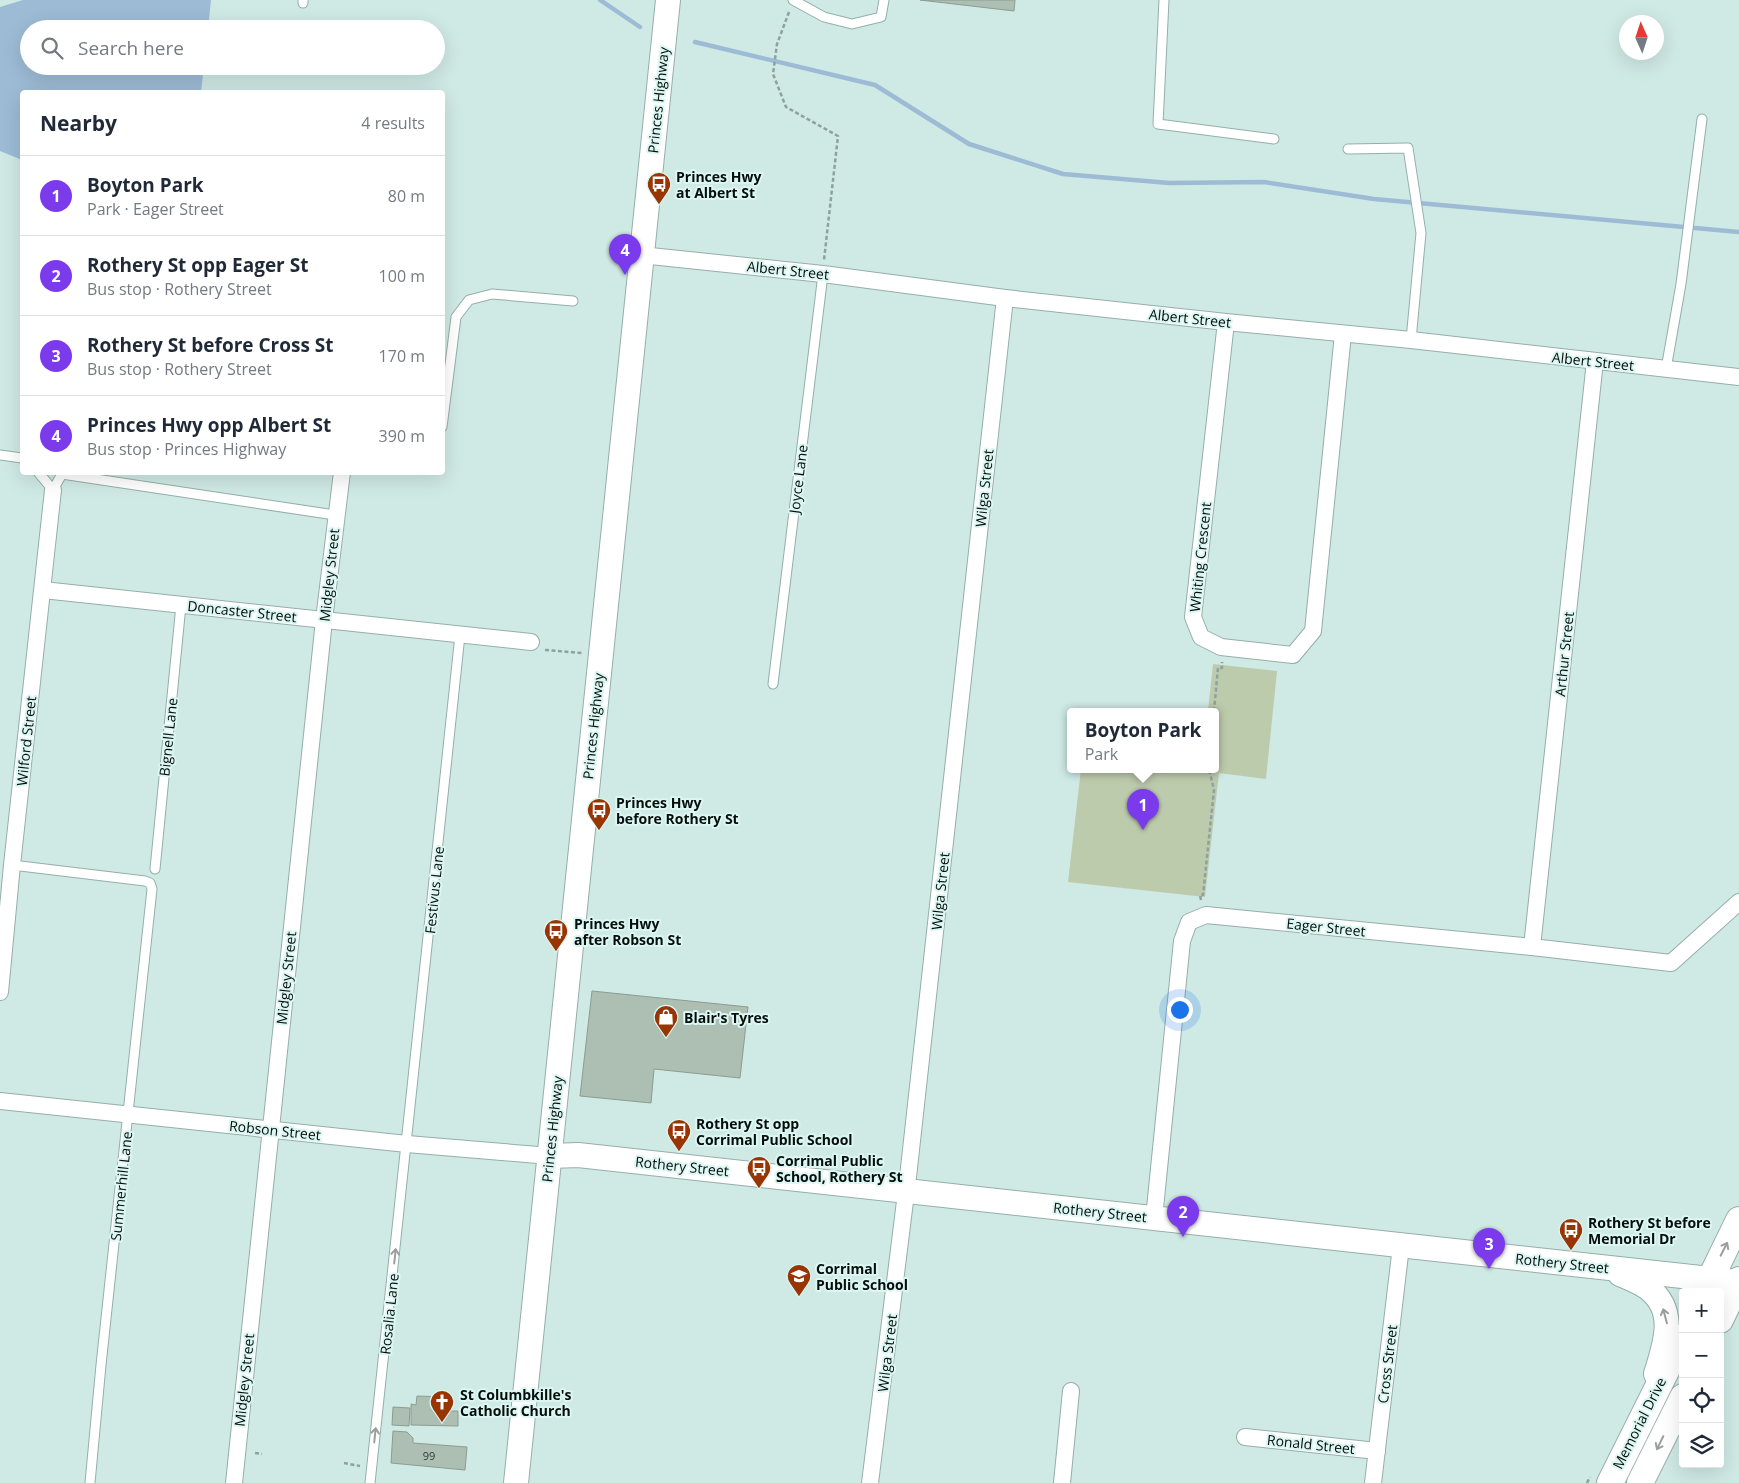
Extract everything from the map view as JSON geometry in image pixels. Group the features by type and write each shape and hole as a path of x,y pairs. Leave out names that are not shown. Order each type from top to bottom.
{"main road":[{"name":"Princes Highway","path":"516,1483 668,0"},
{"name":"Rothery Street","path":"550,1156 588,1156 1607,1267 1707,1286 1739,1282"},
{"path":"1707,1286 1739,1220"},
{"path":"1607,1267 1647,1288 1654,1294 1666,1313 1667,1329 1665,1344 1644,1414"},
{"path":"1724,1312 1739,1282"},
{"name":"Memorial Drive","path":"1600,1479 1644,1414 1679,1345"},
{"name":"Memorial Drive","path":"1640,1483 1679,1405"}],"street":[{"name":"Albert Street","path":"641,255 823,274 1005,298 1739,376"},
{"name":"Wilga Street","path":"870,1483 906,1192 1005,298"},
{"name":"Whiting Crescent","path":"1226,322 1193,616 1201,637 1223,647 1292,655 1313,631 1342,334"},
{"name":"Arthur Street","path":"1532,947 1595,361"},
{"name":"Midgley Street","path":"234,1483 324,620 342,475"},
{"name":"Wilford Street","path":"0,992 6,865 42,590 53,490"},
{"name":"Doncaster Street","path":"42,590 460,635 538,646"},
{"name":"Eager Street","path":"1154,1218 1182,941 1189,922 1206,915 1532,947 1671,963 1739,902"},
{"name":"Robson Street","path":"0,1100 407,1144 550,1156"},
{"name":"Cross Street","path":"1373,1483 1401,1246"},
{"path":"1062,1483 1071,1391"},
{"name":"Ronald Street","path":"1245,1437 1377,1451"}],"lane":[{"path":"793,1 824,17 852,24 882,17 884,0"},
{"path":"1164,0 1158,124 1274,139"},
{"path":"1666,369 1682,284 1702,119"},
{"path":"1348,149 1408,148 1421,233 1411,340"},
{"name":"Joyce Lane","path":"773,684 823,274"},
{"path":"445,403 456,317 469,300 492,294 573,301"},
{"path":"0,455 20,458"},
{"path":"40,475 53,490 62,475"},
{"path":"76,475 336,515"},
{"name":"Bignell Lane","path":"155,869 181,605"},
{"name":"Festivus Lane","path":"407,1144 460,635"},
{"name":"Summerhill Lane","path":"6,865 145,881 150,883 152,889 90,1483"},
{"name":"Rosalia Lane","path":"370,1483 407,1144"}],"path":[{"path":"793,1 777,44 773,74 786,107 838,136 823,274"},
{"path":"538,646 584,653"},
{"path":"1214,708 1218,668 1222,668 1223,647"},
{"path":"1201,907 1200,895 1203,895 1214,790 1210,773"},
{"path":"255,1453 262,1454"},
{"path":"344,1463 361,1466 366,1461"},
{"path":"1587,1483 1600,1479"}],"green space":[{"path":"1213,664 1277,671 1266,779 1219,773 1219,708 1208,708"},
{"path":"1081,773 1219,773 1205,897 1068,882"}],"water":[{"path":"23,0 211,0 209,20 20,20 20,75 203,75 201,90 20,90 20,159 0,151 0,7"}],"building":[{"path":"920,0 1015,0 1014,11"},
{"name":"Blair's Tyres","path":"592,991 748,1007 740,1078 654,1069 651,1103 580,1096"},
{"path":"417,1396 447,1397 446,1411 458,1411 458,1426 411,1425 411,1404 416,1405"},
{"path":"393,1407 410,1408 409,1426 392,1425"},
{"name":"St Columbkille's Catholic Church","path":"393,1431 407,1432 413,1438 413,1443 467,1447 465,1470 391,1463"}],"waterway":[{"path":"600,0 640,27"},
{"path":"695,42 875,85 969,144 1063,174 1169,183 1264,182 1374,199 1739,232"}],"place":[{"name":"Princes Hwy at Albert St","path":"659,205"},
{"name":"Princes Hwy opp Albert St","path":"625,275"},
{"name":"Boyton Park","path":"1143,830"},
{"name":"Princes Hwy before Rothery St","path":"599,831"},
{"name":"Princes Hwy after Robson St","path":"556,952"},
{"name":"Blair's Tyres","path":"666,1038"},
{"name":"Rothery St opp Corrimal Public School","path":"679,1152"},
{"name":"Corrimal Public School, Rothery St","path":"759,1189"},
{"name":"Rothery St opp Eager St","path":"1183,1237"},
{"name":"Rothery St before Memorial Dr","path":"1571,1251"},
{"name":"Rothery St before Cross St","path":"1489,1269"},
{"name":"Corrimal Public School","path":"799,1297"},
{"name":"St Columbkille's Catholic Church","path":"442,1423"}]}
